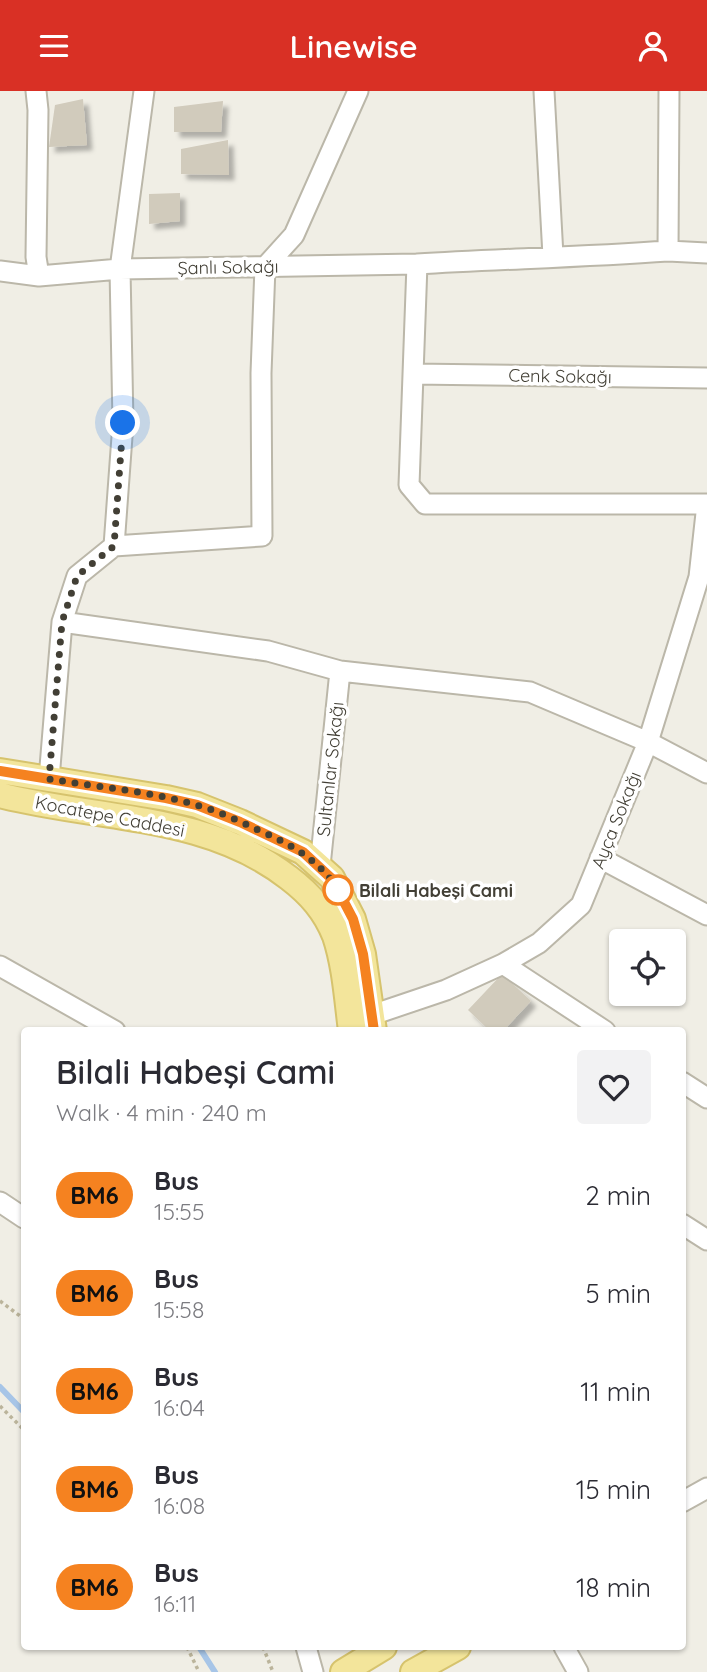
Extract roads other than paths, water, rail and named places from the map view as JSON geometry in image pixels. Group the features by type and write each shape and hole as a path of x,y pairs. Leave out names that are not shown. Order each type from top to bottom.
{"main road":[{"name":"Kocatepe Caddesi","path":"0,771 47,791 223,841 272,864 316,901 334,936 362,1025"},
{"name":"Kocatepe Caddesi","path":"0,795 47,791 166,798 197,805 282,840 320,866 332,879 353,919 363,954 362,1025"},
{"path":"316,901 320,866"},
{"path":"343,1672 379,1650"},
{"path":"414,1672 453,1650"}],"street":[{"path":"36,91 36,257 39,276"},
{"path":"114,546 123,423 120,269 144,91"},
{"path":"47,791 62,622 77,576 114,546 262,536 261,373 265,267 294,235 358,91"},
{"path":"544,91 553,256"},
{"path":"667,251 669,91"},
{"name":"Şanlı Sokağı","path":"0,271 39,276 120,269 417,264 553,256 579,258 667,251 707,253"},
{"path":"417,264 410,485 425,504 707,503"},
{"name":"Cenk Sokağı","path":"413,374 707,378"},
{"name":"Ayça Sokağı","path":"362,1025 503,964 539,943 581,905 648,742 699,577 707,503"},
{"path":"62,622 268,651 340,671 530,692 648,742 707,773"},
{"name":"Sultanlar Sokağı","path":"320,866 340,671"},
{"path":"600,859 707,915"},
{"path":"503,964 599,1027"},
{"path":"0,966 108,1027"},
{"path":"686,1085 707,1098"},
{"path":"0,1202 21,1216"},
{"path":"686,1227 707,1240"},
{"path":"686,1499 707,1488"},
{"path":"307,1650 313,1672"},
{"path":"566,1650 578,1672"}],"waterway":[{"path":"0,1387 21,1409"},
{"path":"201,1650 215,1672"}],"place":[{"name":"Bilali Habeşi Cami","path":"338,890"}]}
